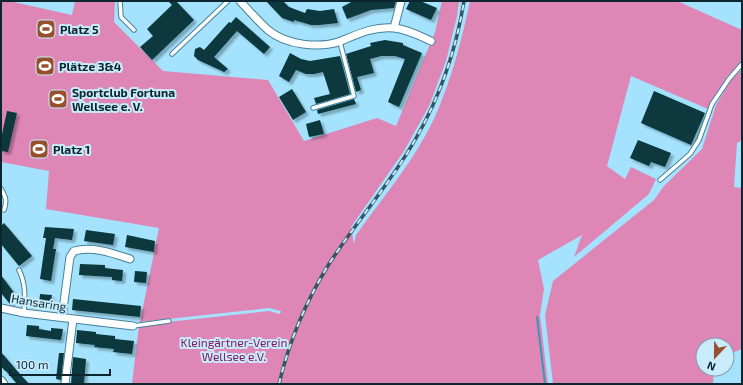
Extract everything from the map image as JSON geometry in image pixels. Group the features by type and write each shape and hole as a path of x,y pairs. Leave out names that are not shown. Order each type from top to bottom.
{"street":[{"path":"240,1 269,31 286,40 307,46 340,42 366,31 378,28 394,28 414,33 431,41"},
{"path":"394,28 401,1"},
{"path":"62,317 70,257 74,251 83,249 111,252 130,259"},
{"name":"Hansaring","path":"1,308 24,313 133,326"},
{"name":"Hansaring","path":"65,384 73,319"},
{"path":"1,380 4,384"}],"lane":[{"path":"120,1 121,17 134,30"},
{"path":"172,54 228,1"},
{"path":"313,108 354,96 340,42"},
{"path":"660,180 690,154 699,140 712,104 729,79 742,64"},
{"path":"1,190 6,196 7,202 4,210"},
{"path":"19,270 24,279 24,313"},
{"path":"133,326 169,321"}],"green space":[{"name":"Kleingärtner-Verein Wellsee e.V.","path":"1,1 9,1 72,15 75,1 115,1 114,22 163,71 268,80 304,141 377,118 396,126 435,32 442,1 459,1 457,16 446,61 429,106 404,151 351,227 354,244 356,235 410,160 437,112 452,72 470,1 677,1 742,30 742,61 727,77 708,109 631,76 607,166 625,179 631,167 656,179 649,194 574,257 582,235 538,260 544,289 540,315 548,384 132,384 139,325 269,311 280,314 281,311 269,308 140,322 159,228 46,209 49,171 1,162"},
{"path":"742,69 742,140 737,143 734,187 742,188 742,349 735,352 735,337 695,337 695,377 713,377 713,384 553,384 545,315 553,281 654,200 664,186 702,149 716,105 731,80"}],"building":[{"path":"168,1 176,1 194,20 152,60 140,47 153,36 147,29 172,5"},
{"path":"266,1 283,1 289,7 305,13 307,9 320,11 334,9 338,23 311,25 294,20 294,22 282,18"},
{"path":"353,1 396,1 394,8 371,10 347,19 342,7"},
{"path":"410,1 420,1 437,8 431,20 406,9"},
{"path":"236,17 270,47 264,54 237,31 214,57 228,69 224,72 198,60 194,56 195,49 200,47 204,50 229,22 231,23"},
{"path":"385,40 403,43 403,45 422,53 399,107 388,102 405,59 395,56 381,56 370,59 374,73 357,77 361,90 356,92 346,54 371,46 370,43"},
{"path":"290,53 301,59 310,61 340,56 350,94 316,104 314,98 330,94 323,72 306,74 296,70 289,82 279,76"},
{"path":"292,89 306,112 293,120 279,97"},
{"path":"654,91 705,113 691,145 641,123"},
{"path":"354,99 356,104 318,114 317,110"},
{"path":"7,111 17,113 8,152 1,151 1,139"},
{"path":"320,120 324,134 309,137 306,124"},
{"path":"638,140 671,153 665,167 651,162 649,166 630,158"},
{"path":"4,223 32,256 19,266 1,244 1,226"},
{"path":"45,227 74,229 72,240 55,238 53,249 56,249 51,281 40,279 46,238 43,238"},
{"path":"86,230 115,234 113,245 84,241"},
{"path":"127,235 155,241 154,252 125,247"},
{"path":"80,264 105,265 105,268 123,270 122,281 112,280 112,277 79,275"},
{"path":"135,271 147,272 146,283 134,282"},
{"path":"1,275 18,298 10,304 1,293"},
{"path":"40,294 52,295 50,306 39,305"},
{"path":"73,299 141,306 140,317 72,310"},
{"path":"27,325 39,326 39,329 51,331 51,328 63,329 61,340 26,336"},
{"path":"77,330 115,336 115,339 134,341 132,354 113,352 114,349 94,347 95,345 76,343"},
{"path":"1,352 29,384 17,384 5,371 1,366"},
{"path":"59,353 64,353 61,380 56,379"},
{"path":"73,357 86,359 84,384 71,384"}],"waterway":[{"path":"537,317 545,384"}],"railway":[{"path":"279,384 293,337 313,292 339,248 384,187 424,124 446,73 452,55 464,1"}],"place":[{"name":"Platz 5","path":"46,29"},
{"name":"Plätze 3&4","path":"45,66"},
{"name":"Sportclub Fortuna Wellsee e. V.","path":"58,99"},
{"name":"Platz 1","path":"39,149"}]}
